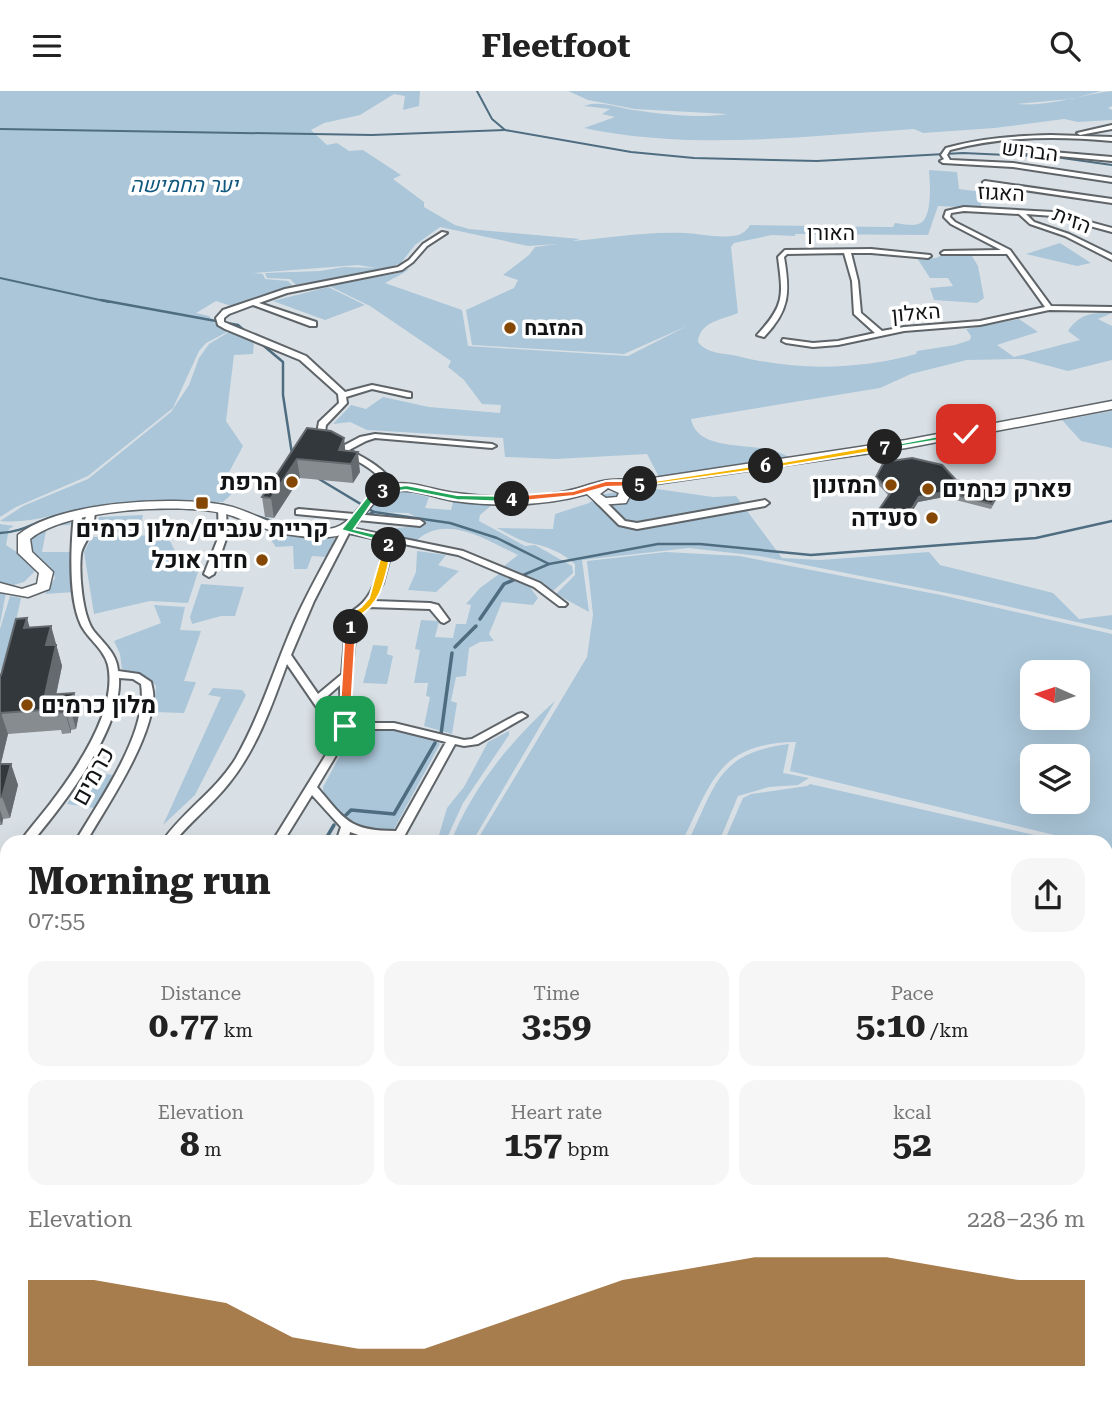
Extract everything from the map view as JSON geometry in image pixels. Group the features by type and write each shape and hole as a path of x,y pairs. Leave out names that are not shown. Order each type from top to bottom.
{"main road":[{"path":"597,495 616,485 661,481 906,444 1112,405"},
{"path":"0,587 21,594 34,592 44,586 46,572 25,553 23,538 44,522 84,513 174,505 222,509 280,529 328,533 346,530 373,495 393,488 476,499 563,495 623,498 661,481"},
{"path":"616,485 624,489 623,498"}],"street":[{"path":"1076,137 1081,132 1112,127"},
{"path":"1076,137 1112,139"},
{"name":"הברוש","path":"1076,137 1018,139 954,147 944,153 946,161 1013,165 1112,180"},
{"path":"1027,152 1112,159"},
{"path":"1085,176 1088,156"},
{"name":"הברוש","path":"985,183 1065,192 1112,201"},
{"name":"האגוז","path":"1049,308 1009,252 953,223 948,213 964,209 1066,216 1112,230"},
{"name":"הזית","path":"1021,213 1033,224 1062,232 1112,258"},
{"path":"343,395 303,358 220,321 223,314 290,290 400,269 425,245 444,233"},
{"name":"האורן","path":"761,335 775,322 785,300 782,254 794,251 847,251 928,256"},
{"path":"847,251 856,283 858,314 881,334"},
{"path":"944,253 1009,252"},
{"path":"251,302 313,324"},
{"name":"האלון","path":"786,341 828,344 914,328 980,323 1049,308 1112,309"},
{"path":"343,395 372,387 408,395"},
{"path":"343,395 342,404 324,421 320,429 325,438 379,469 393,488"},
{"path":"344,449 359,440 375,436 492,446"},
{"path":"597,495 622,523 646,526 765,503"},
{"path":"614,514 623,498"},
{"path":"209,574 223,536 222,509"},
{"path":"299,512 420,523"},
{"path":"31,835 67,790 90,753 111,700 114,674 108,654 83,618 76,552 84,513"},
{"path":"172,835 218,792 240,759 260,721 298,624 346,530 460,553 537,585 562,604"},
{"path":"370,604 390,540"},
{"path":"282,835 312,788 343,731 352,615 370,604 430,606 437,609 444,619"},
{"path":"286,655 317,700 343,731"},
{"name":"כרמים","path":"84,835 131,750 148,710 149,691 146,683 135,676 114,674"},
{"path":"317,700 346,675"},
{"path":"343,731 394,726 452,741 474,742 522,716"},
{"path":"398,835 452,741"},
{"path":"312,788 346,828 368,835"},
{"path":"344,835 346,828"}],"green space":[{"name":"יער החמישה","path":"0,91 420,91 419,106 403,110 405,96 394,94 360,115 324,123 311,130 327,145 337,143 349,151 363,150 401,175 393,179 424,202 424,207 455,225 469,229 580,239 572,241 656,233 731,236 742,233 750,225 916,225 923,221 928,209 929,170 957,172 959,189 982,192 981,208 938,206 928,235 795,234 772,235 734,243 731,247 738,313 707,325 698,342 711,351 759,361 827,367 872,363 916,354 917,351 955,345 970,340 971,336 966,329 1019,319 1038,332 997,345 1014,357 1080,340 1068,331 1072,325 1093,314 1112,313 1098,319 1112,326 1112,360 1068,371 1023,359 967,360 911,374 880,388 691,419 695,429 711,440 770,450 792,458 659,477 647,454 556,459 505,457 503,438 367,430 350,422 333,424 351,405 366,409 383,397 429,407 500,413 501,405 482,404 464,380 448,367 451,361 370,306 329,286 398,273 410,268 385,283 462,310 468,346 628,356 687,326 624,354 472,345 466,310 514,288 518,280 503,275 535,247 557,244 528,246 440,227 415,245 401,263 385,269 296,285 290,279 267,278 265,273 320,271 344,267 376,268 358,265 253,273 263,274 265,279 288,281 295,288 234,307 216,301 196,313 209,316 213,322 231,330 206,343 199,351 173,408 88,476 16,507 0,517"},
{"path":"568,91 1101,91 1075,98 1112,91 1112,106 1108,108 1112,110 1112,120 1078,122 1064,119 995,128 923,133 914,129 749,140 666,139 584,128 615,117 602,114 610,109 584,106 602,104 633,110 680,115 727,114 635,109 588,100","holes":["1069,99 1040,104 1016,104"]},
{"path":"1060,243 1091,263 1077,266 1026,254"},
{"path":"942,255 972,256 978,266 984,298 977,303 934,300 930,288 953,286 948,278 930,278 917,258 936,258"},
{"path":"328,287 365,305 325,320 273,301"},
{"path":"229,332 254,342 253,354 234,355 226,421 243,446 228,474 229,481 238,488 223,502 137,503 86,509 33,520 0,521 23,506 88,479 171,412 189,385 199,358 209,344"},
{"path":"1112,411 1112,448 1081,441 1062,420"},
{"path":"643,487 713,497 736,496 782,558 820,560 929,552 940,565 1053,593 1079,619 1112,615 1112,630 962,596 759,556 689,548 582,560 589,612 556,594 575,575 575,564 554,550 521,540 497,528 553,529 555,514 589,503 600,495"},
{"path":"397,490 429,497 425,508 451,510 453,502 493,504 480,515 479,521 525,546 535,545 572,566 573,573 553,591 504,566 518,555 467,532 441,529 429,532 417,540 370,534 374,531 422,525 423,520 408,513 370,512 376,500"},
{"path":"143,515 140,530 96,533 99,517"},
{"path":"72,519 70,525 47,526 42,552 70,552 74,592 45,594 55,578 50,568 30,547 29,541 42,527"},
{"path":"0,524 14,526 9,529 6,545 31,561 35,571 24,582 7,587 0,624"},
{"path":"272,534 335,538 327,557 312,556 307,569 294,569 293,546 276,547 268,536"},
{"path":"159,535 169,539 183,567 199,569 188,603 150,601 94,614 84,552 92,537"},
{"path":"417,551 446,555 438,565 459,571 436,592 408,590 416,572"},
{"path":"666,552 739,556 941,595 1112,634 1112,835 1054,835 790,771 796,742 750,749 734,758 721,769 711,784 685,835 480,835 587,657 593,615 587,561"},
{"path":"499,574 529,586 538,598 533,605 502,602 489,634 494,641 480,642 469,648 466,676 456,677 451,701 457,703 452,734 424,726 430,697 426,696 428,683 414,683 420,650 415,649 421,620 439,621 435,637 453,638 456,624 466,624 471,605 466,604 480,588"},
{"path":"201,584 244,587 235,616 221,616 192,624 190,617"},
{"path":"10,596 21,598 11,644 0,672 0,629"},
{"path":"154,605 185,607 180,630 201,631 184,681 196,682 184,713 154,712 156,686 147,677 122,669 120,654 114,641 161,623"},
{"path":"373,645 388,646 387,654 393,656 387,684 363,683"},
{"path":"213,688 242,690 246,695 195,795 163,825 221,697 208,695"},
{"path":"555,701 476,835 454,835 482,784 524,731"},
{"path":"364,730 415,733 440,744 393,831 371,830 349,822 331,807 325,798 323,787 351,735"},
{"path":"509,731 509,735 463,803 448,835 439,835 447,808 464,787 488,742"},
{"path":"789,744 783,773 809,778 798,785 769,787 738,796 722,835 691,835 722,775 747,755 765,748"},
{"path":"87,772 114,775 94,808 67,804"},
{"path":"810,784 1034,835 727,835 743,798 751,794"}],"building":[{"path":"307,428 331,431 344,438 339,450 358,452 351,464 297,459 271,498 262,497"},
{"name":"פארק כרמים","path":"912,458 942,465 956,480 1000,490 992,504 945,492 919,497 904,521 876,514 891,492 876,477 884,462"},
{"path":"27,618 24,628 51,626 46,645 56,645 45,695 74,693 70,708 65,709 65,712 55,713 56,709 1,713 0,718 0,675 16,619"},
{"path":"0,764 11,764 2,797 0,797"}],"waterway":[{"path":"477,91 492,119 505,130"},
{"path":"0,129 372,135 505,130"},
{"path":"505,130 631,152 694,158 817,161 963,153 1055,157 1112,165"},
{"path":"0,278 109,302"},
{"path":"101,300 238,325 246,332"},
{"path":"258,341 283,362 283,395 292,454"},
{"path":"319,479 374,512"},
{"path":"189,502 230,507"},
{"path":"365,516 374,512"},
{"path":"374,512 450,523 497,538 549,564"},
{"path":"0,533 60,515"},
{"path":"257,516 290,527"},
{"path":"549,564 658,544 700,544 811,555 1036,538 1112,521"},
{"path":"297,528 328,529"},
{"path":"521,576 549,564"},
{"path":"480,619 504,584 525,575"},
{"path":"455,647 476,626"},
{"path":"441,734 452,653"},
{"path":"346,815 351,810 394,814 435,743"},
{"path":"328,835 334,825"}],"place":[{"name":"המזבח","path":"510,328"},
{"name":"הרפת","path":"292,482"},
{"name":"המזנון","path":"891,485"},
{"name":"פארק כרמים","path":"928,489"},
{"name":"קריית ענבים/מלון כרמים","path":"202,503"},
{"name":"סעידה","path":"932,518"},
{"name":"חדר אוכל","path":"262,560"},
{"name":"מלון כרמים","path":"27,705"}],"route":[{"path":"345,726 345,690 352,615 364,609 373,599 390,540 346,530 373,495 406,487 439,495 476,499 563,495 606,484 640,484 764,467 966,434"}]}
